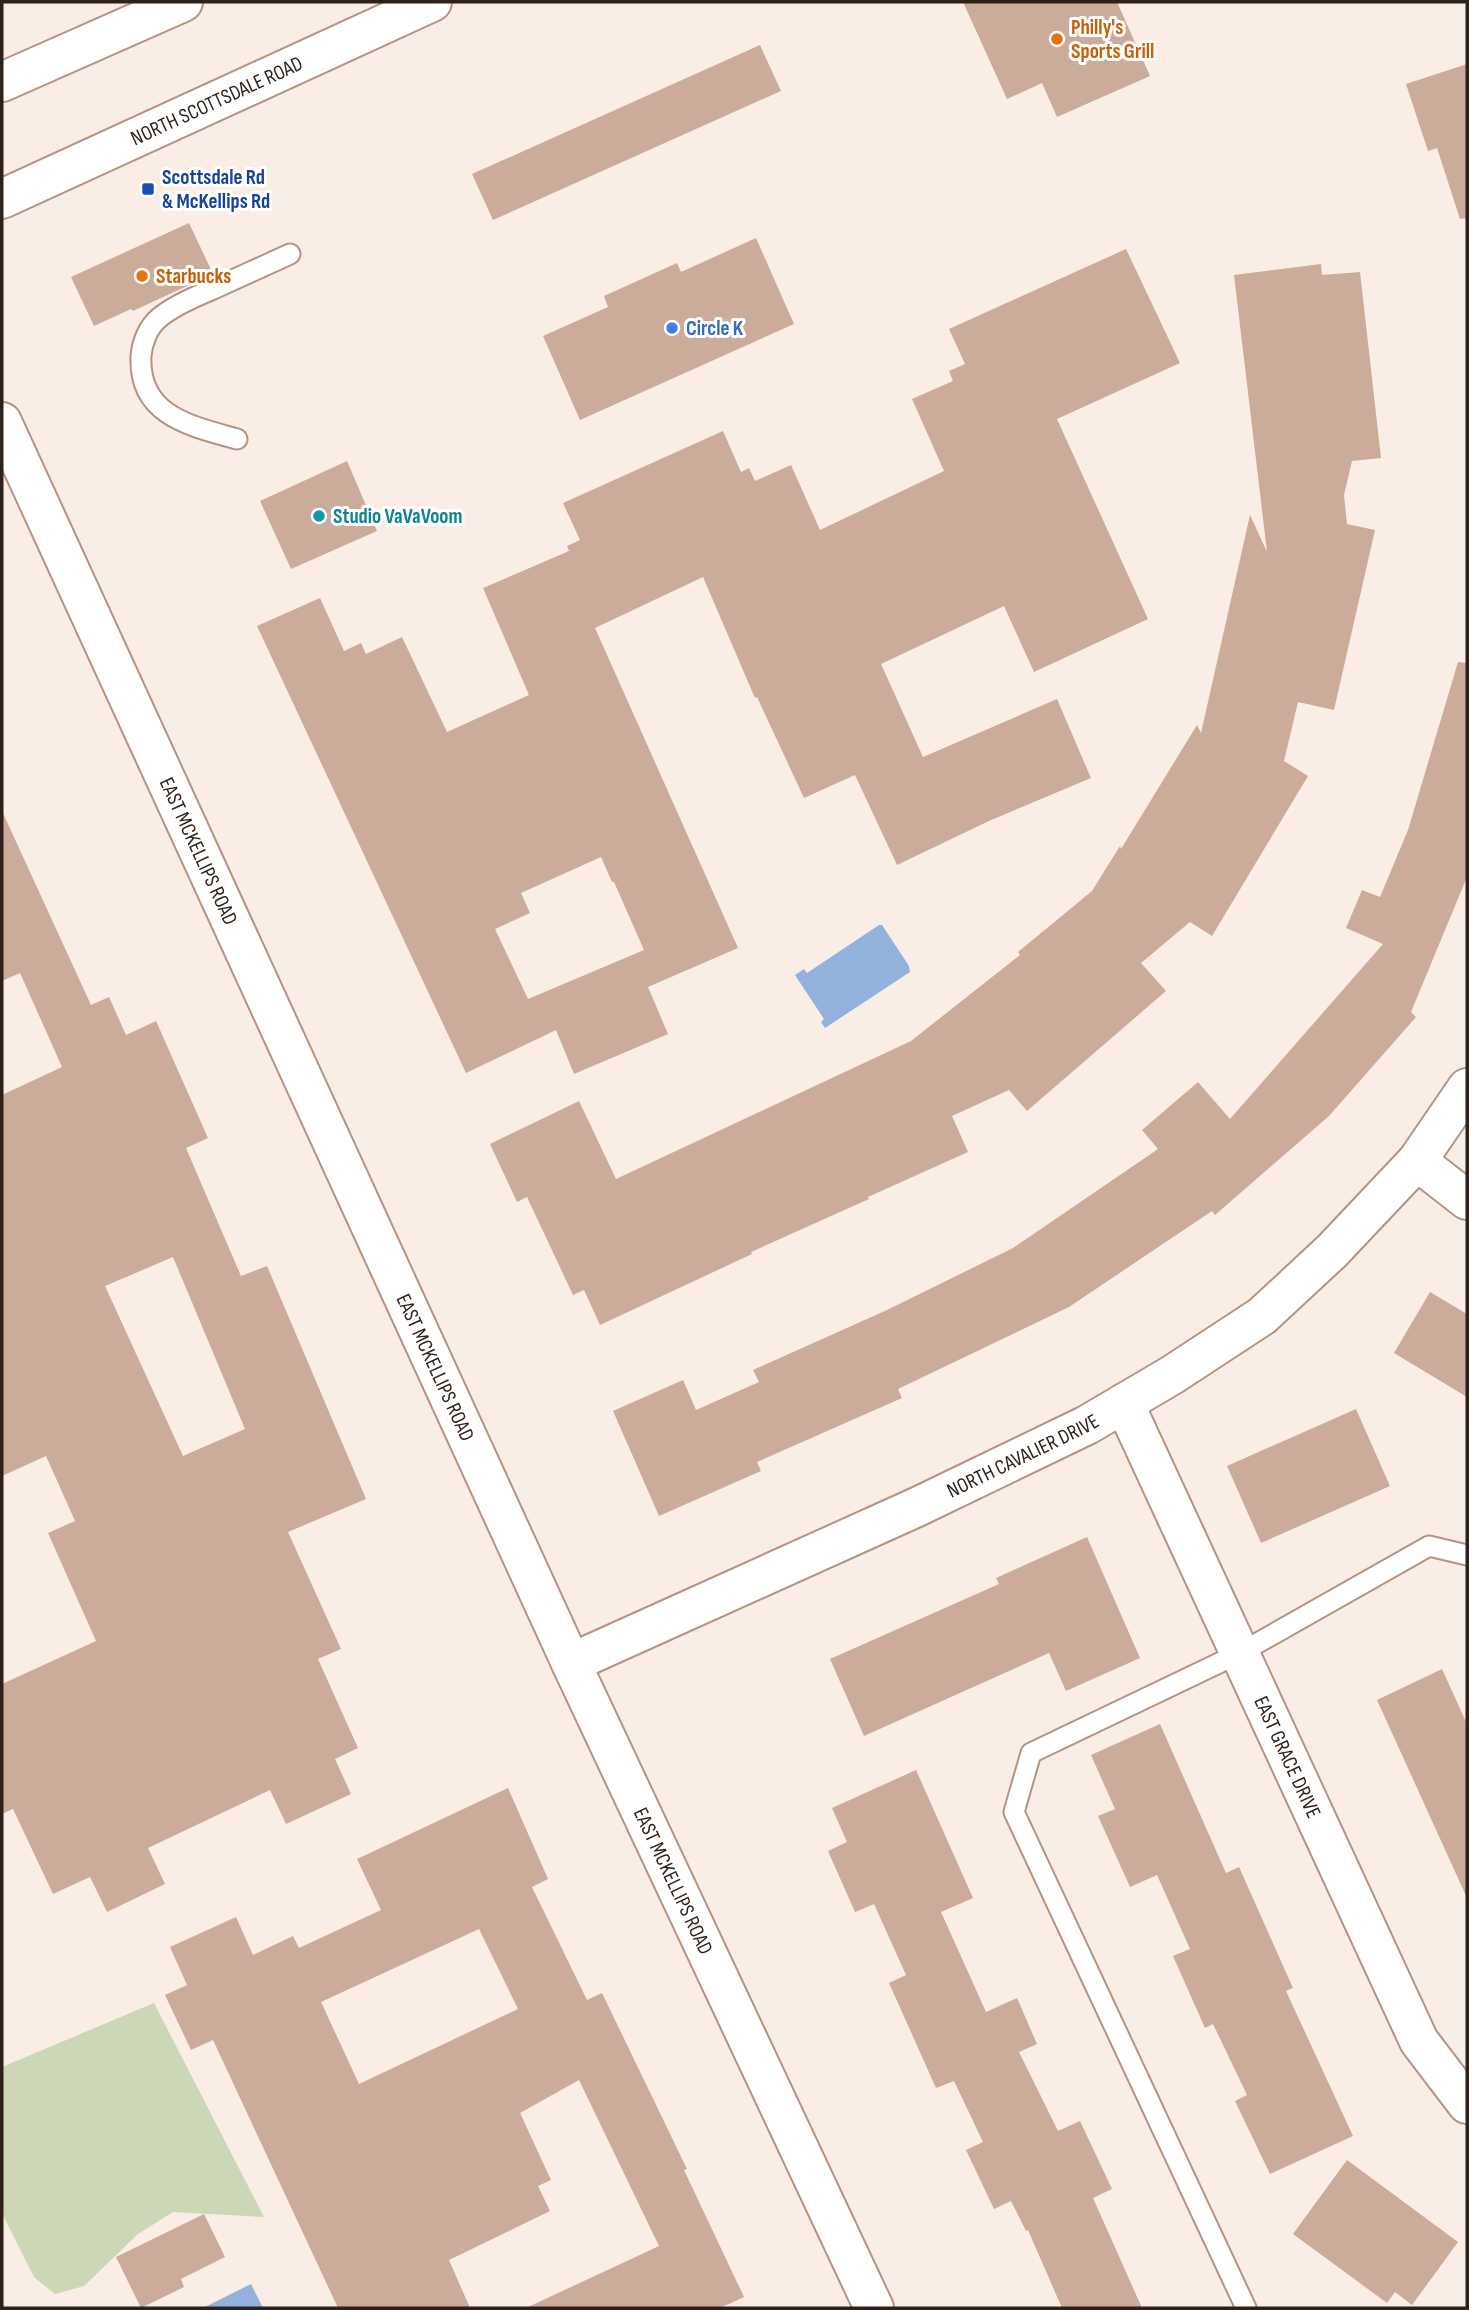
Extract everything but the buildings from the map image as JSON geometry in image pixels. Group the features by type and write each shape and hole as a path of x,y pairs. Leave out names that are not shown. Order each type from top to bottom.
{"street":[{"path":"2,82 183,2"},
{"name":"NORTH SCOTTSDALE ROAD","path":"2,199 432,2"},
{"name":"EAST MCKELLIPS ROAD","path":"2,422 570,1663 874,2308"},
{"name":"NORTH CAVALIER DRIVE","path":"570,1663 917,1507 1087,1425 1172,1375 1262,1316 1332,1251 1417,1161 1467,1088"},
{"path":"1417,1161 1467,1200"},
{"name":"EAST GRACE DRIVE","path":"1124,1403 1419,2041 1467,2104"}],"lane":[{"path":"236,439 181,423 163,411 148,394 141,370 142,343 157,318 191,299 290,254"},
{"path":"1246,2308 1014,1812 1031,1753 1240,1653 1429,1546 1467,1555"}],"green space":[{"path":"154,2003 264,2217 173,2212 138,2234 84,2286 55,2294 34,2277 2,2213 2,2067"}],"water":[{"path":"882,925 909,966 910,972 825,1028 821,1022 824,1019 795,975 804,969 807,973"},
{"path":"251,2284 263,2308 203,2308"}],"place":[{"name":"Philly's Sports Grill","path":"1057,39"},
{"name":"Scottsdale Rd & McKellips Rd","path":"148,189"},
{"name":"Starbucks","path":"142,276"},
{"name":"Circle K","path":"672,328"},
{"name":"Studio VaVaVoom","path":"319,516"}]}
